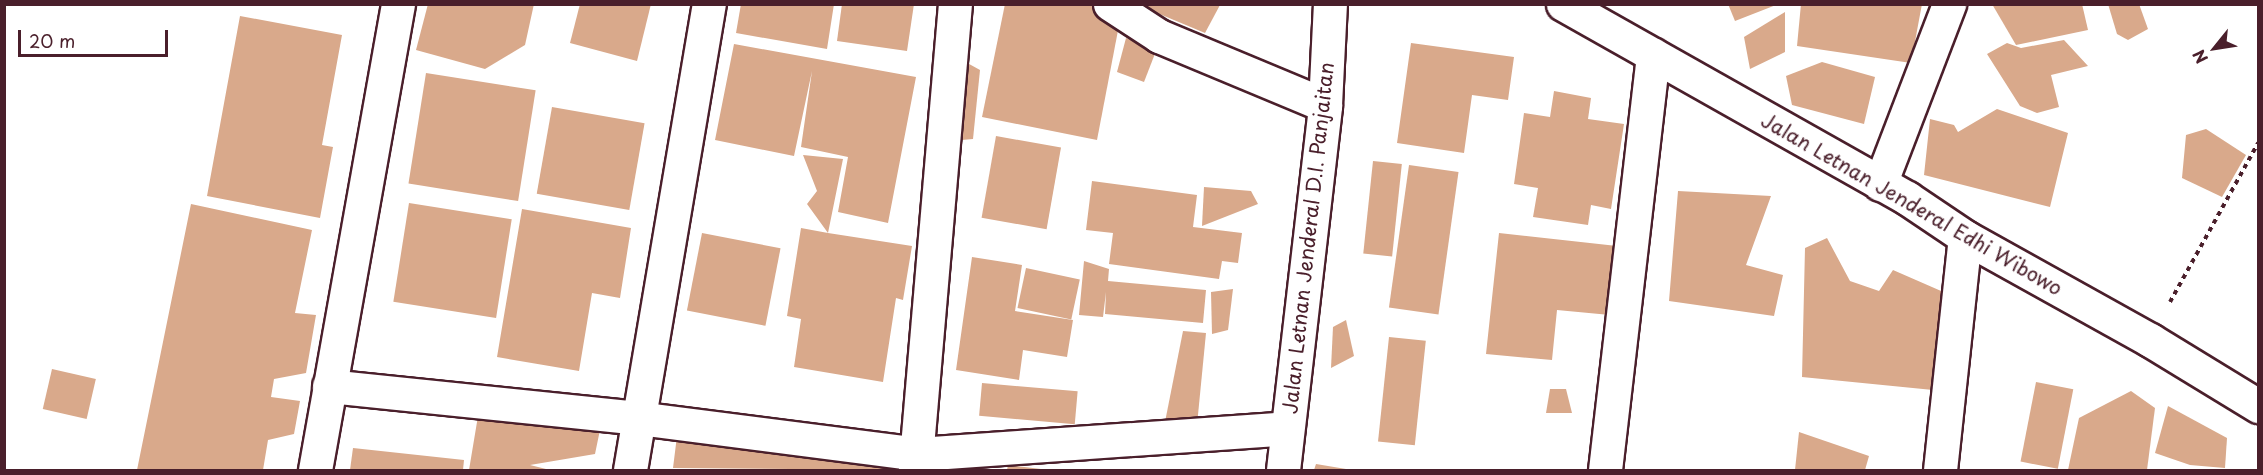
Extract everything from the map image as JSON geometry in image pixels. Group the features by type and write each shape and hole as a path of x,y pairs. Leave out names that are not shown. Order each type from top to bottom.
{"street":[{"path":"315,471 398,4"},
{"path":"630,471 709,4"},
{"path":"916,462 955,4"},
{"path":"1110,4 1159,36 1325,105"},
{"name":"Jalan Letnan Jenderal D.I. Panjaitan","path":"1283,471 1325,105 1330,4"},
{"name":"Jalan Letnan Jenderal Edhi Wibowo","path":"1563,4 1880,184 1965,237 2150,340 2259,406"},
{"path":"1880,184 1949,4"},
{"path":"1605,471 1653,55"},
{"path":"1940,471 1965,237"},
{"path":"329,386 638,418 916,462 1287,428"}],"path":[{"path":"2150,340 2259,143"}],"building":[{"path":"428,4 534,4 525,45 485,69 416,50"},
{"path":"580,4 651,4 637,61 570,43"},
{"path":"741,4 834,4 827,49 736,33"},
{"path":"842,4 914,4 907,51 837,41"},
{"path":"1005,4 1091,4 1120,20 1097,140 982,117"},
{"path":"1728,4 1776,4 1776,5 1735,21"},
{"path":"1801,4 1922,4 1911,63 1797,46"},
{"path":"1992,4 2082,4 2088,30 2016,45"},
{"path":"2108,4 2139,4 2148,29 2128,40 2117,34"},
{"path":"1138,5 1220,5 1205,33"},
{"path":"1785,12 1785,52 1750,69 1744,37"},
{"path":"240,16 342,35 322,145 333,147 320,218 207,196"},
{"path":"1126,38 1156,51 1144,82 1117,72"},
{"path":"2064,40 2088,66 2051,75 2059,107 2037,113 2020,106 1987,54 2007,43 2021,48"},
{"path":"1411,43 1514,57 1508,100 1472,95 1464,153 1397,143"},
{"path":"734,44 916,77 888,223 838,212 848,157 801,147 812,71 794,156 715,140"},
{"path":"960,59 980,70 973,139 950,141"},
{"path":"1822,62 1875,77 1864,124 1792,105 1786,76"},
{"path":"426,73 536,90 518,201 408,184"},
{"path":"1554,91 1591,98 1588,119 1624,124 1611,209 1591,205 1588,225 1533,217 1538,188 1514,184 1524,113 1550,117"},
{"path":"552,107 645,123 629,210 537,194"},
{"path":"1997,109 2068,133 2050,207 1924,175 1930,119 1954,125 1958,132"},
{"path":"2206,129 2246,155 2222,197 2182,178 2186,135"},
{"path":"996,136 1061,147 1047,229 982,218"},
{"path":"803,155 843,159 828,233 807,204 817,191"},
{"path":"1373,161 1402,164 1392,257 1363,253"},
{"path":"1409,165 1459,172 1438,315 1389,308"},
{"path":"1092,181 1197,195 1193,227 1242,233 1238,263 1222,261 1219,279 1109,264 1113,233 1086,230"},
{"path":"1204,187 1251,191 1258,204 1202,226"},
{"path":"1678,191 1771,196 1746,265 1783,275 1774,316 1669,301"},
{"path":"409,203 512,219 496,318 393,302"},
{"path":"191,204 312,230 295,313 316,315 306,373 274,379 271,397 300,401 294,434 268,440 263,470 137,470"},
{"path":"522,209 631,228 620,298 592,293 579,371 497,357"},
{"path":"801,228 912,246 903,300 896,298 883,382 794,367 801,319 787,316"},
{"path":"702,233 781,248 765,326 687,311"},
{"path":"1499,233 1617,246 1610,315 1557,310 1552,360 1486,354"},
{"path":"1827,238 1850,281 1879,291 1893,270 1948,294 1933,390 1802,377 1805,248"},
{"path":"972,257 1022,265 1015,311 1073,320 1067,357 1023,350 1019,380 956,370"},
{"path":"1084,261 1109,269 1108,281 1206,290 1203,323 1105,314 1106,292 1103,317 1079,315"},
{"path":"1026,268 1080,279 1071,320 1017,308"},
{"path":"1233,289 1228,330 1212,334 1211,292"},
{"path":"1346,320 1354,356 1331,368 1333,327"},
{"path":"1183,331 1206,333 1197,425 1165,422"},
{"path":"1389,337 1426,341 1415,445 1378,441"},
{"path":"52,369 96,379 87,419 43,409"},
{"path":"2036,382 2073,389 2058,469 2021,462"},
{"path":"982,383 1078,391 1075,424 979,416"},
{"path":"1550,389 1566,389 1572,413 1546,413"},
{"path":"2131,391 2155,408 2147,470 2068,470 2079,418"},
{"path":"480,404 601,425 595,454 530,465 550,470 469,470"},
{"path":"2168,406 2227,438 2225,468 2190,465 2155,453"},
{"path":"678,428 906,459 905,470 673,468"},
{"path":"1799,432 1869,456 1865,470 1795,470"},
{"path":"353,448 464,460 463,470 350,470"},
{"path":"1316,464 1346,469 1346,470 1314,470"},
{"path":"1008,465 1041,469 1041,470 1007,470"}]}
